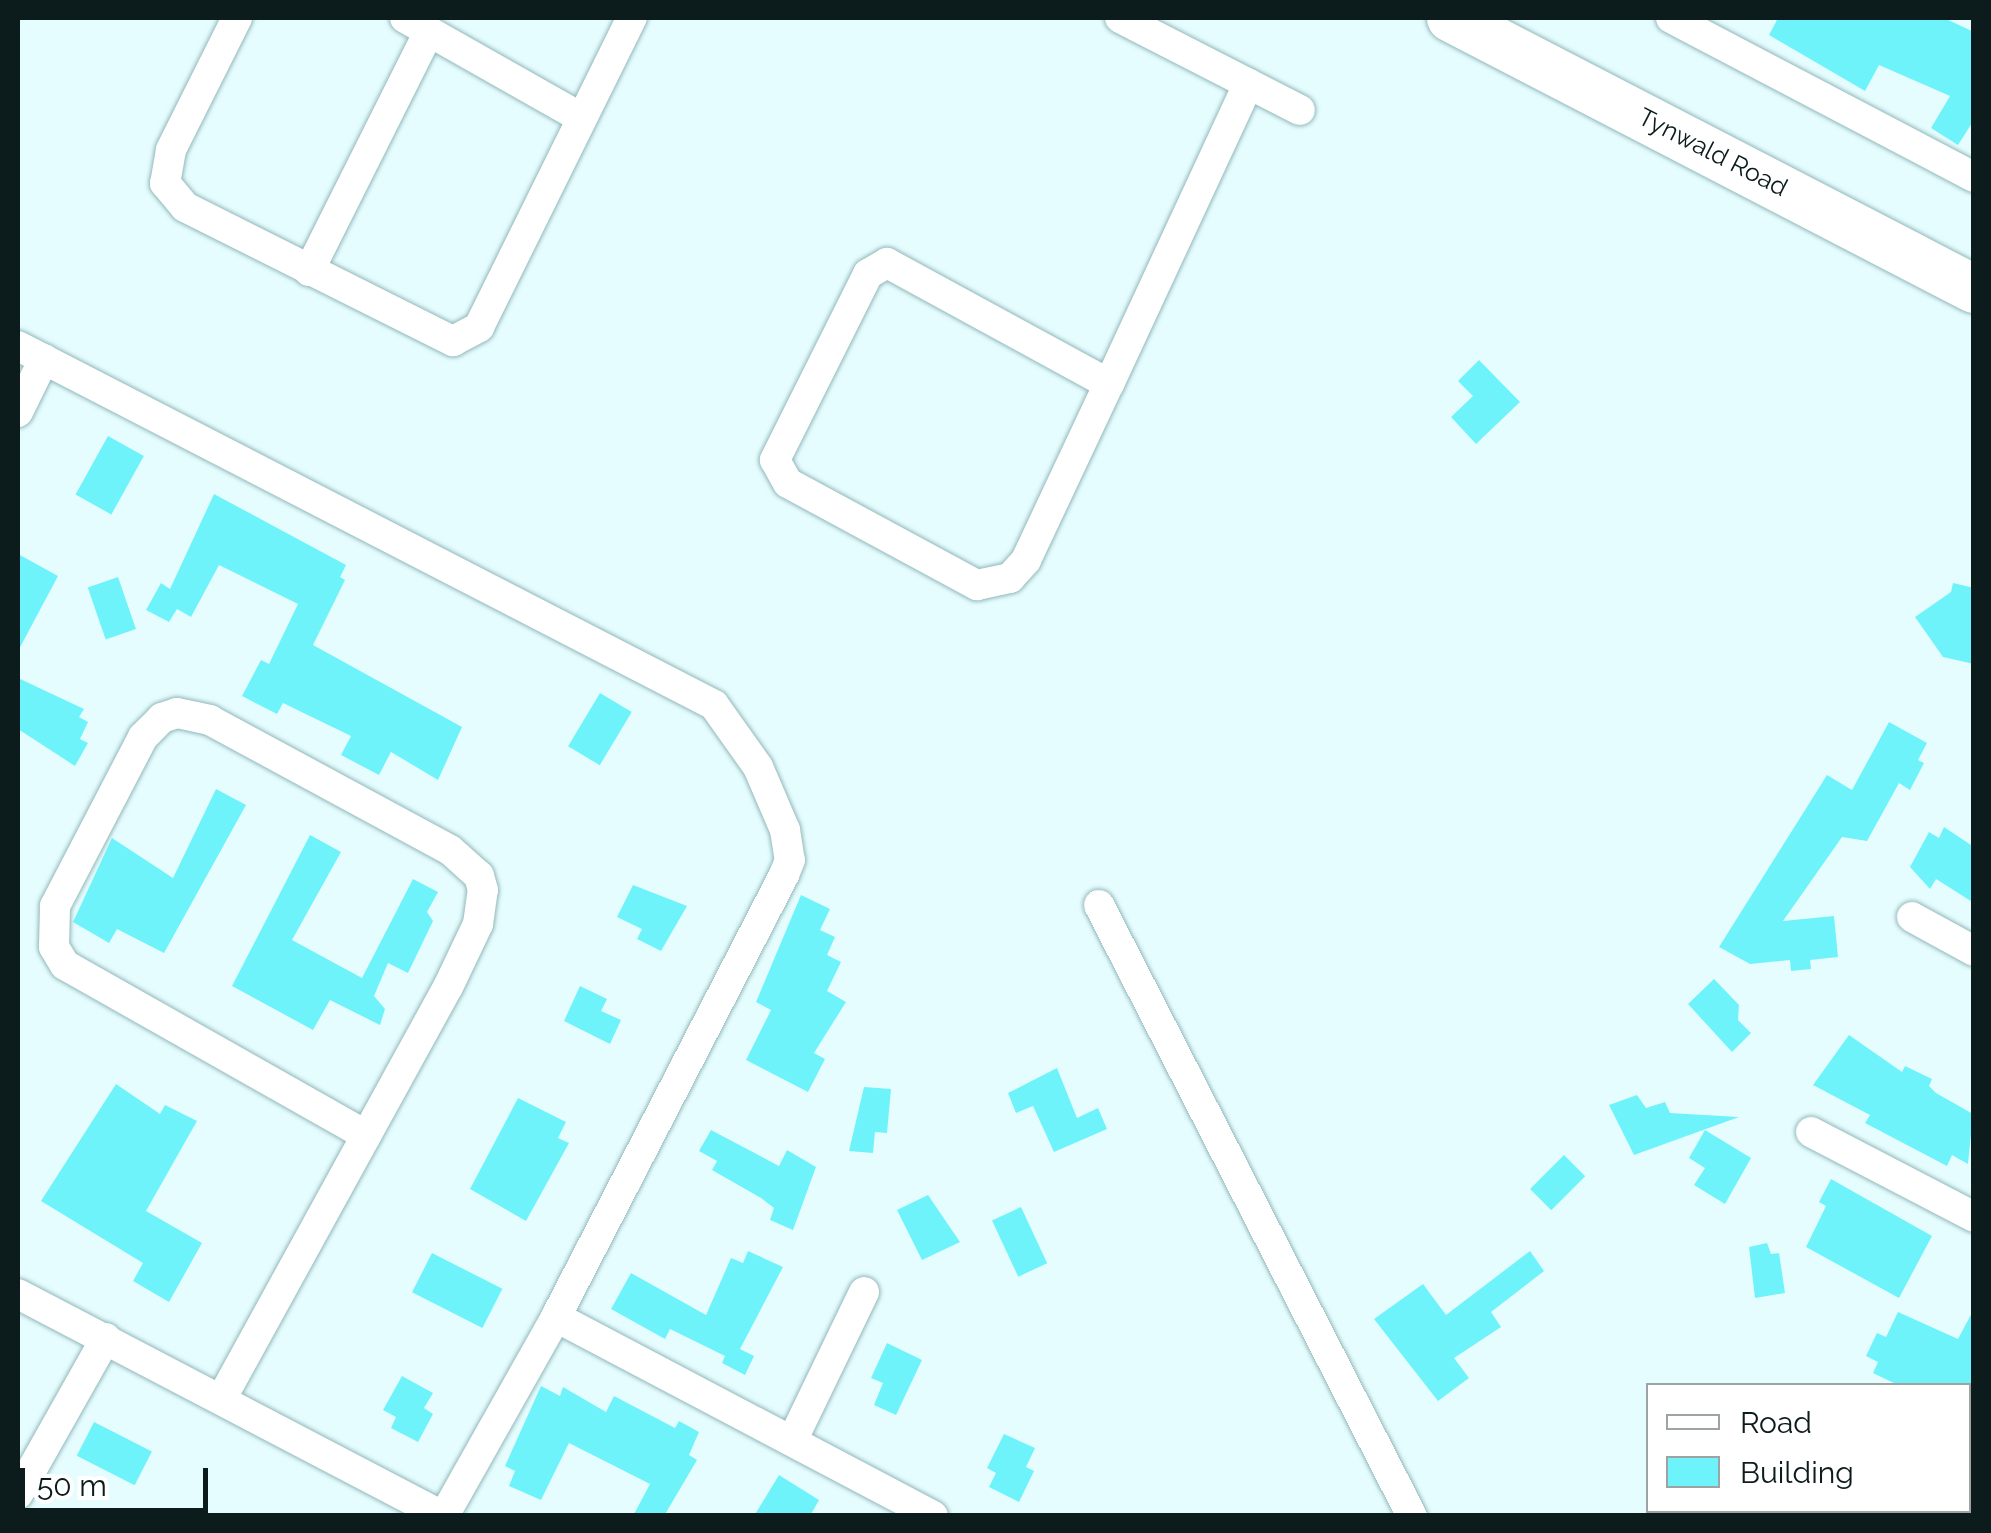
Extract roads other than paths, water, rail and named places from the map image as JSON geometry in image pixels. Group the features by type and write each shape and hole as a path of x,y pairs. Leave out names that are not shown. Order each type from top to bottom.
{"main road":[{"name":"Tynwald Road","path":"1451,18 1974,288"}],"street":[{"path":"237,18 171,150 165,183 185,207 443,337 464,339 478,327 632,18"},
{"path":"1120,18 1300,110"},
{"path":"1671,18 1974,178"},
{"path":"309,271 417,24 582,118"},
{"path":"1109,384 887,264 868,274 775,460 788,483 977,585 1010,578 1026,560 1109,384 1248,84"},
{"path":"18,412 31,353 714,705 758,768 785,830 790,860 556,1317 444,1516 222,1396 18,1294"},
{"path":"222,1396 366,1134 483,908 479,876 450,850 210,720 177,713 162,718 142,737 56,906 54,947 65,965 366,1134"},
{"path":"1099,905 1412,1516"},
{"path":"1912,917 1974,951"},
{"path":"1811,1132 1974,1217"},
{"path":"794,1437 864,1292"},
{"path":"556,1317 794,1437 933,1516"},
{"path":"18,1494 106,1338"}]}
